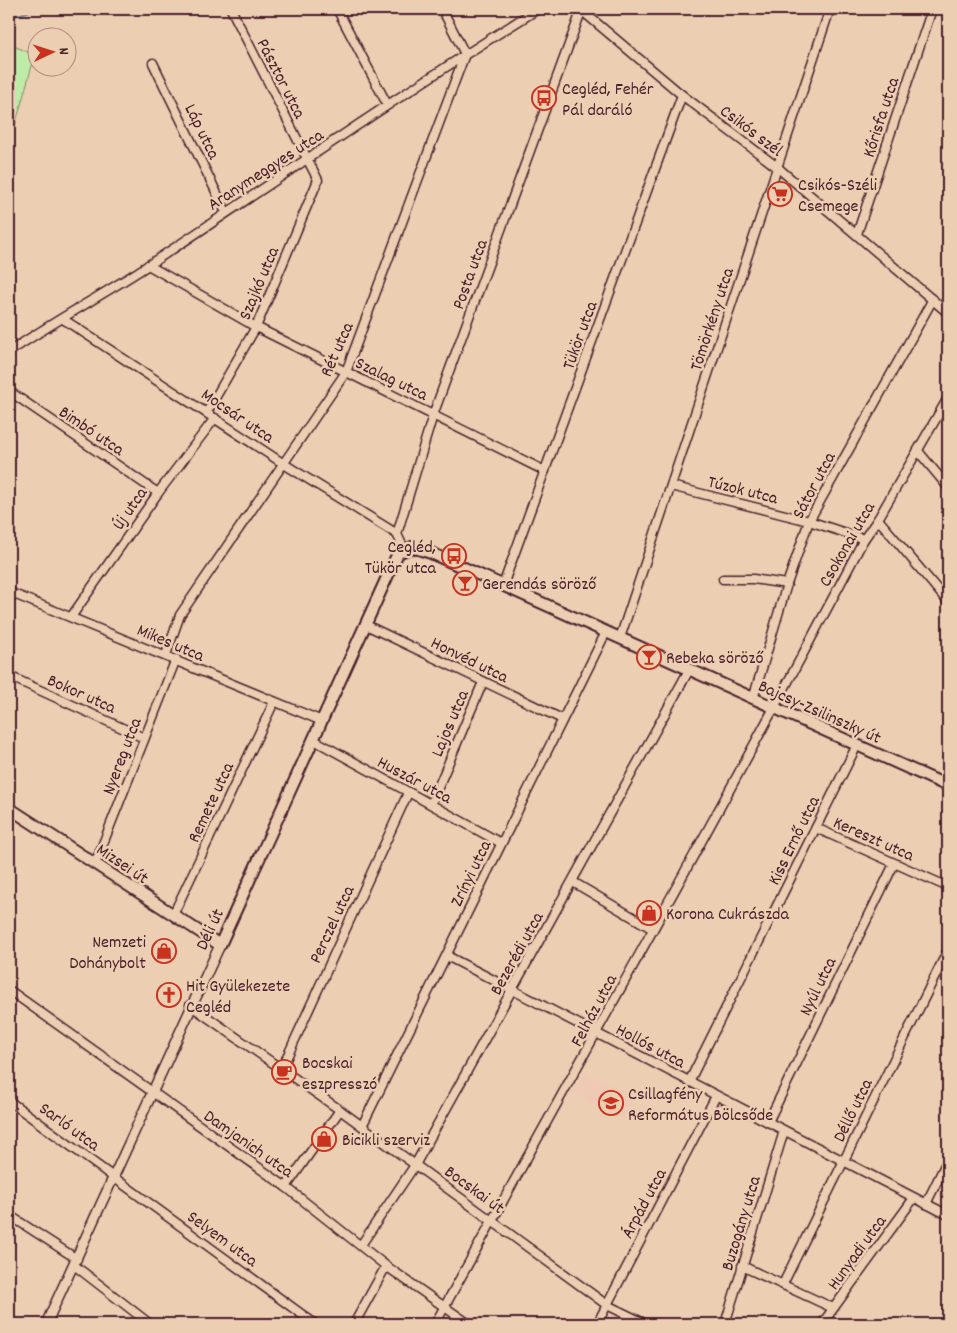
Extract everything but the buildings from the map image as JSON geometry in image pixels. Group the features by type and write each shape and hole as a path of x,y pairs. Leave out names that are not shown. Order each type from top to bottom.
{"main road":[{"name":"Bajcsy-Zsilinszky út","path":"404,549 412,547 431,553 948,786"},
{"name":"Déli út","path":"220,945 398,554 404,549"},
{"name":"Mizsei út","path":"9,808 220,945"}],"street":[{"name":"Pásztor utca","path":"230,9 308,160"},
{"path":"337,9 388,104"},
{"path":"442,9 465,54"},
{"name":"Aranymeggyes utca","path":"9,352 148,265 226,212 308,160 388,104 538,9"},
{"name":"Tömörkény utca","path":"620,638 830,9"},
{"name":"Kőrisfa utca","path":"857,234 932,9"},
{"name":"Csikós szél","path":"581,10 682,95 777,167 948,313"},
{"name":"Posta utca","path":"397,534 433,415 581,10"},
{"name":"Rét utca","path":"166,656 180,615 346,372 465,54"},
{"name":"Láp utca","path":"153,63 226,212"},
{"name":"Tükör utca","path":"503,585 682,95"},
{"name":"Szajkó utca","path":"207,412 256,327 318,180 308,160"},
{"name":"Szalag utca","path":"148,265 256,327 545,471"},
{"name":"Sátor utca","path":"753,699 787,584 809,521 933,300"},
{"name":"Mocsár utca","path":"63,319 284,464 397,534"},
{"name":"Bimbó utca","path":"9,391 158,493"},
{"name":"Csokonai utca","path":"775,708 864,539 878,519 948,398"},
{"name":"Új utca","path":"71,617 158,493 216,418"},
{"path":"918,451 948,487"},
{"name":"Túzok utca","path":"671,486 809,521 864,539"},
{"path":"878,519 948,602"},
{"path":"397,534 404,549"},
{"path":"723,579 753,579 787,584"},
{"name":"Mikes utca","path":"9,592 322,721"},
{"name":"Honvéd utca","path":"366,625 562,719"},
{"name":"Zrínyi utca","path":"362,1126 606,632"},
{"name":"Nyereg utca","path":"96,864 176,660"},
{"name":"Bezerédi utca","path":"361,1245 415,1164 513,992 689,670"},
{"name":"Bokor utca","path":"9,676 144,738"},
{"name":"Lajos utca","path":"431,804 482,682"},
{"name":"Remete utca","path":"173,915 274,702"},
{"name":"Felház utca","path":"435,1324 494,1221 775,708"},
{"name":"Huszár utca","path":"314,740 502,843"},
{"name":"Kiss Ernő utca","path":"690,1082 857,745"},
{"name":"Perczel utca","path":"282,1068 408,793"},
{"name":"Kereszt utca","path":"816,828 948,887"},
{"name":"Nyúl utca","path":"768,1122 894,864"},
{"path":"573,882 653,929"},
{"name":"Déli út","path":"46,1324 190,1005 220,945"},
{"name":"Déllő utca","path":"783,1284 948,950"},
{"name":"Hollós utca","path":"447,956 513,992 948,1215"},
{"name":"Damjanich utca","path":"9,990 286,1187 386,1266 469,1324"},
{"name":"Bocskai út","path":"190,1005 282,1068 607,1305 646,1324"},
{"name":"Árpád utca","path":"597,1324 716,1096"},
{"name":"Sarló utca","path":"9,1100 114,1176"},
{"path":"286,1187 340,1110"},
{"name":"Buzogány utca","path":"725,1324 784,1131"},
{"path":"926,1204 948,1158"},
{"name":"Selyem utca","path":"114,1176 315,1324"},
{"name":"Hunyadi utca","path":"822,1324 914,1198"},
{"path":"9,1215 75,1262 150,1324"},
{"path":"354,1324 386,1266"},
{"path":"742,1266 833,1308"}],"shaded area":[{"name":"Csillagfény Református Bölcsőde","path":"585,1073 635,1095 624,1119 602,1110 573,1093"}],"green space":[{"path":"9,44 28,52 28,78 9,147"}],"waterway":[{"path":"9,18 36,9"}],"place":[{"name":"Cegléd, Fehér Pál daráló","path":"544,98"},
{"name":"Csikós-Széli Csemege","path":"780,194"},
{"name":"Cegléd, Tükör utca","path":"454,556"},
{"name":"Gerendás söröző","path":"465,583"},
{"name":"Rebeka söröző","path":"649,657"},
{"name":"Korona Cukrászda","path":"649,913"},
{"name":"Nemzeti Dohánybolt","path":"164,951"},
{"name":"Hit Gyülekezete Cegléd","path":"169,995"},
{"name":"Bocskai eszpresszó","path":"284,1072"},
{"name":"Csillagfény Református Bölcsőde","path":"611,1103"},
{"name":"Bicikli szerviz","path":"324,1139"}]}
